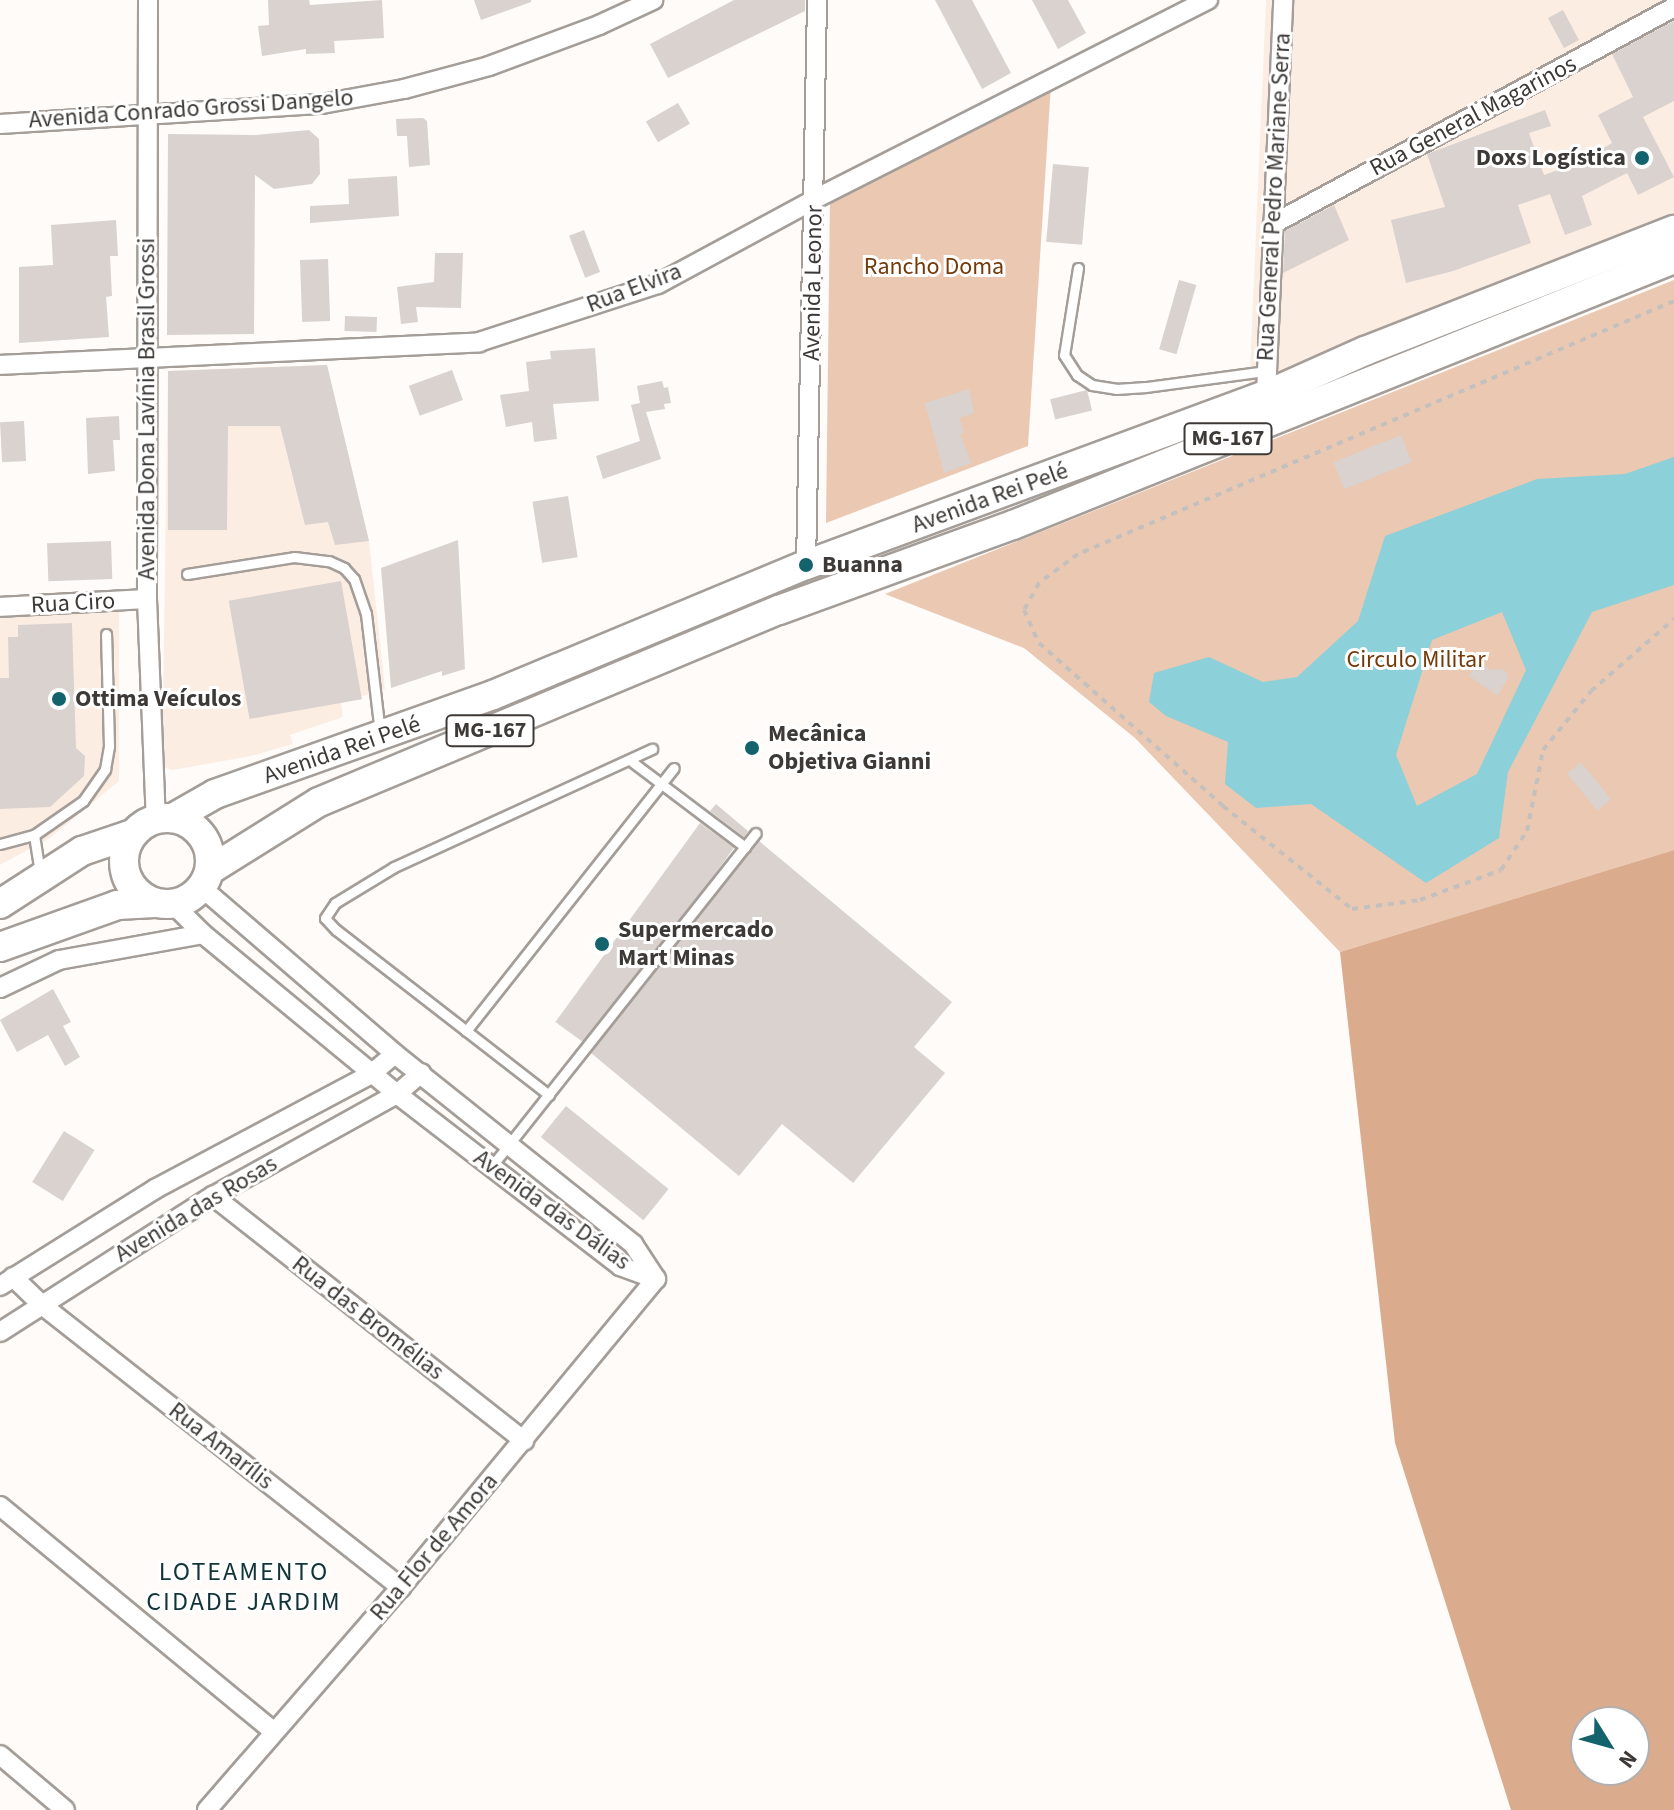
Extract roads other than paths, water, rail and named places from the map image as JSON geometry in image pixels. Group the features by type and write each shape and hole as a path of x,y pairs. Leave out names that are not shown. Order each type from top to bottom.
{"main road":[{"name":"Avenida Rei Pelé","path":"0,904 82,851 154,823 215,794 493,695 806,565 1266,383 1365,351 1674,230"},
{"name":"Avenida Rei Pelé","path":"205,878 319,802 736,628 1013,525 1674,259"},
{"path":"0,947 117,905 164,904 189,898 205,878 211,858 203,836 185,821 154,823 123,861 125,875 142,897 164,904"}],"street":[{"name":"Avenida Dona Lavínia Brasil Grossi","path":"148,0 147,599 154,823"},
{"name":"Avenida Conrado Grossi Dangelo","path":"0,124 322,104 404,89 489,66 599,25 653,0"},
{"name":"Avenida Leonor","path":"806,565 817,0"},
{"name":"Rua Elvira","path":"0,365 479,342 658,284 815,199 1208,0"},
{"name":"Rua General Pedro Mariane Serra","path":"1266,383 1283,0"},
{"name":"Rua General Magarinos","path":"1273,224 1674,7"},
{"name":"Rua Ciro","path":"0,607 147,599"},
{"name":"Avenida das Dálias","path":"205,878 395,1054 633,1244 656,1279"},
{"name":"Avenida das Dálias","path":"164,904 371,1074 620,1266 656,1279"},
{"path":"0,988 59,960 203,934"},
{"name":"Avenida das Rosas","path":"7,1281 155,1189 371,1074 395,1054"},
{"name":"Avenida das Rosas","path":"0,1332 213,1196 397,1094 421,1073"},
{"name":"Rua das Bromélias","path":"213,1196 524,1441"},
{"name":"Rua Flor de Amora","path":"207,1810 401,1587 656,1279"},
{"name":"Rua Amarílis","path":"7,1281 42,1305 401,1587"},
{"path":"0,1506 274,1732"},
{"path":"0,1755 65,1810"}],"lane":[{"path":"1078,268 1064,355 1077,375 1092,385 1116,389 1266,383"},
{"path":"187,574 294,557 329,561 344,568 358,586 366,614 380,736"},
{"path":"0,844 34,835 83,801 105,769 109,746 106,634"},
{"path":"549,1095 336,930 325,918 327,911 353,890 394,867 652,749"},
{"path":"631,761 745,847"},
{"path":"466,1031 674,768"},
{"path":"491,1167 756,833"},
{"path":"34,835 41,877"}],"water":[{"path":"1674,457 1674,585 1592,612 1508,772 1499,838 1426,883 1311,804 1256,808 1225,784 1228,742 1166,716 1149,702 1154,673 1209,657 1263,682 1297,677 1358,621 1385,536 1537,479 1625,474","holes":["1502,612 1526,670 1477,774 1417,806 1396,755 1432,640"]}],"place":[{"name":"Doxs Logística","path":"1642,158"},
{"name":"Buanna","path":"806,565"},
{"name":"Ottima Veículos","path":"59,699"},
{"name":"Mecânica Objetiva Gianni","path":"752,748"},
{"name":"Supermercado Mart Minas","path":"602,944"}],"district":[{"name":"LOTEAMENTO CIDADE JARDIM","path":"244,1587"}],"park label":[{"name":"Rancho Doma","path":"934,267"},
{"name":"Circulo Militar","path":"1416,660"}]}
